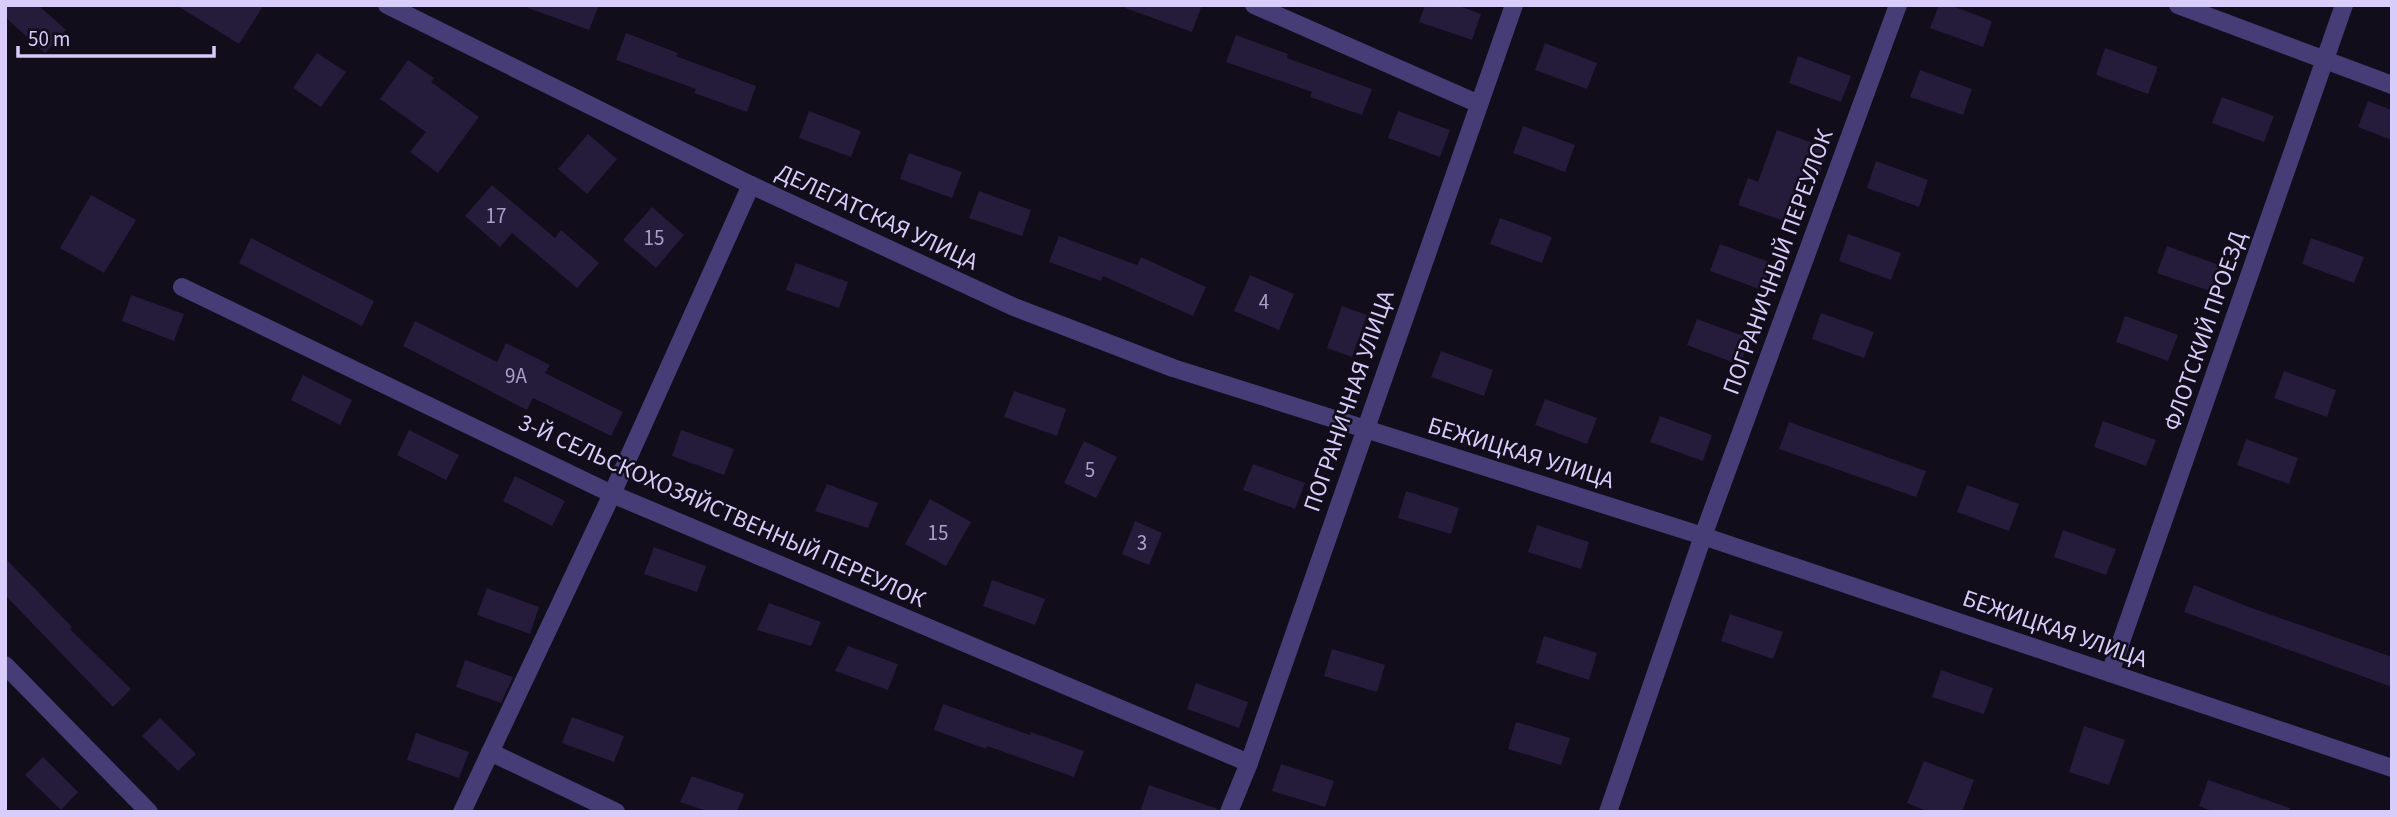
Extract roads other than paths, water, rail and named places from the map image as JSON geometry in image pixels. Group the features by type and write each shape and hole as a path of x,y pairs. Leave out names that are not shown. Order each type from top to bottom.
{"street":[{"name":"ДЕЛЕГАТСКАЯ УЛИЦА","path":"387,5 751,186 1014,307 1173,368 1364,430"},
{"path":"1254,5 1479,104"},
{"name":"ПОГРАНИЧНАЯ УЛИЦА","path":"1229,812 1249,763 1514,5"},
{"name":"ПОГРАНИЧНЫЙ ПЕРЕУЛОК","path":"1703,536 1898,5"},
{"path":"2178,5 2392,86"},
{"name":"ФЛОТСКИЙ ПРОЕЗД","path":"2110,673 2344,5"},
{"path":"462,812 612,494 751,186"},
{"name":"3-Й СЕЛЬСКОХОЗЯЙСТВЕННЫЙ ПЕРЕУЛОК","path":"183,286 612,494 1249,763"},
{"name":"БЕЖИЦКАЯ УЛИЦА","path":"1364,430 1703,536 2392,768"},
{"path":"1608,812 1703,536"},
{"path":"5,665 149,812"},
{"path":"489,752 616,812"}]}
